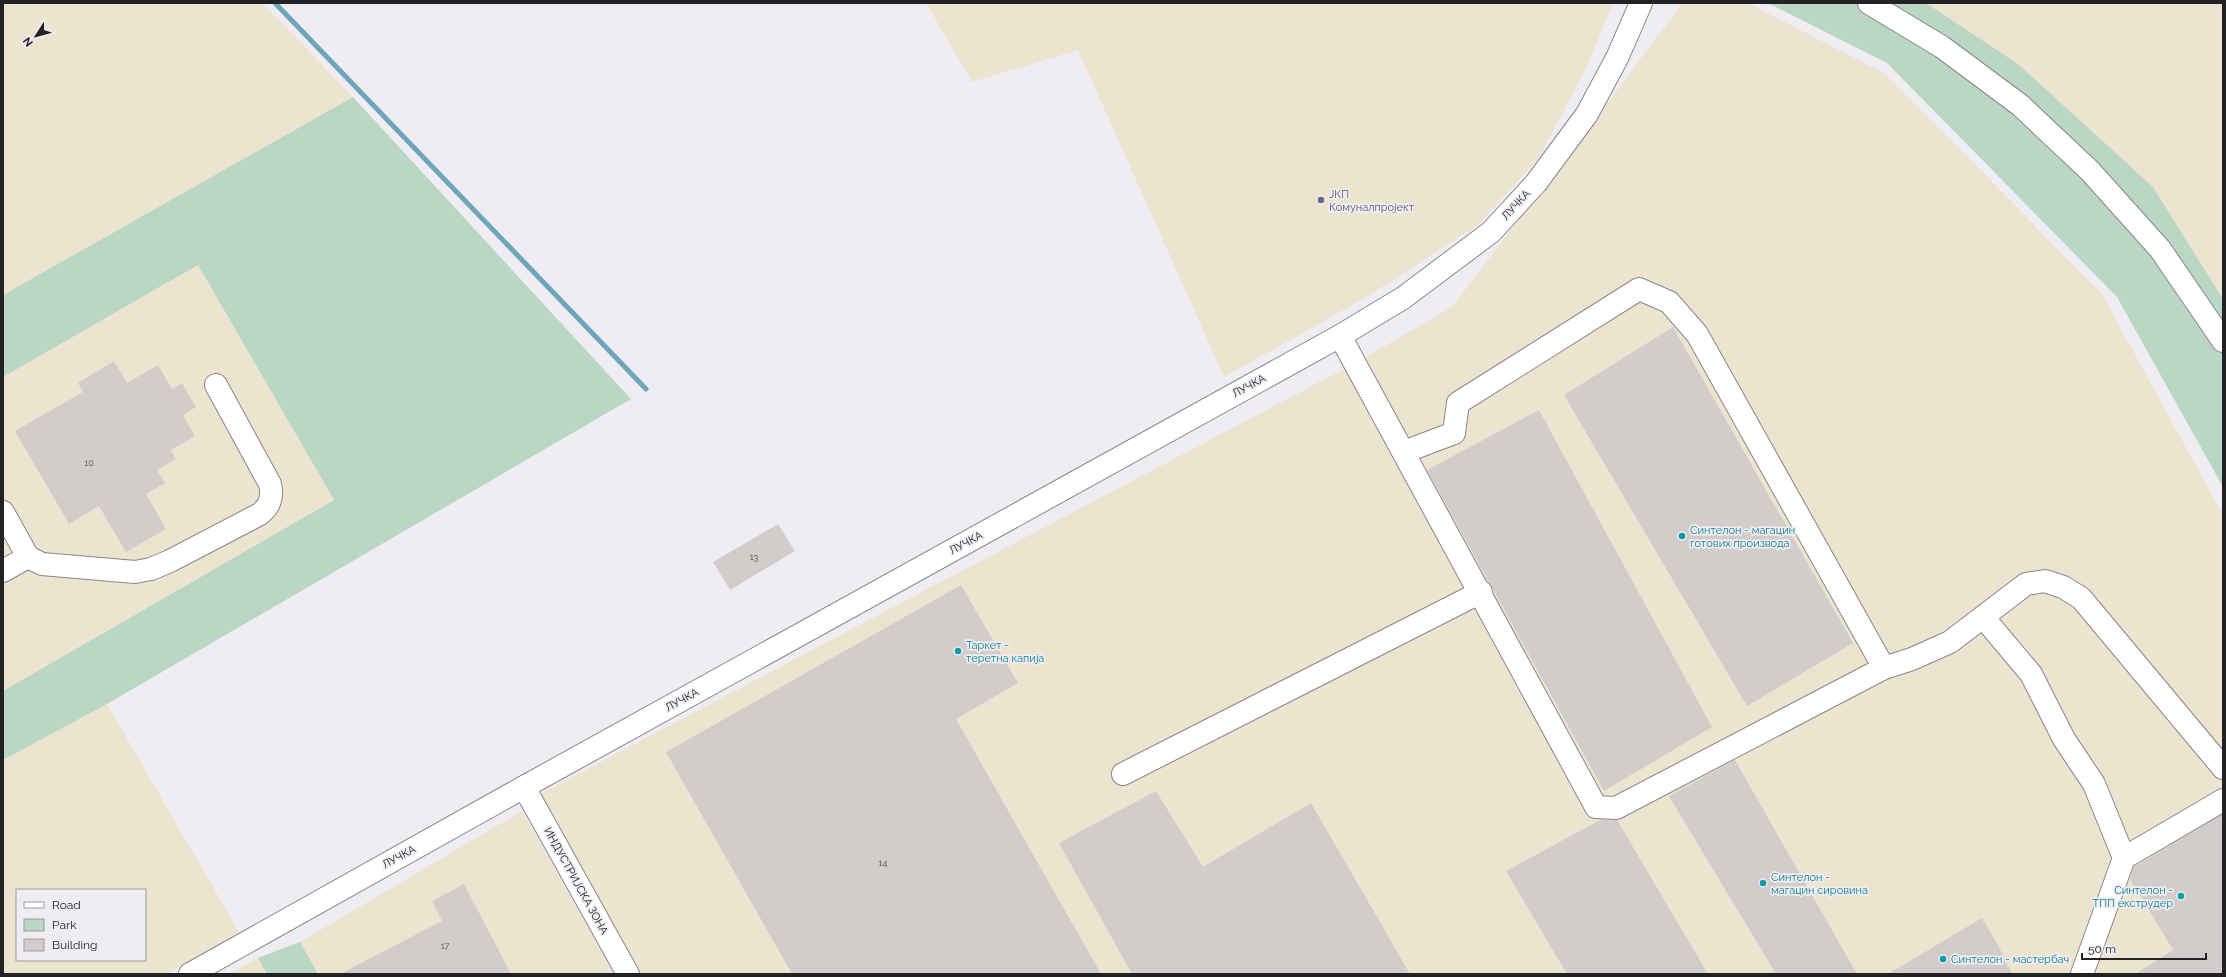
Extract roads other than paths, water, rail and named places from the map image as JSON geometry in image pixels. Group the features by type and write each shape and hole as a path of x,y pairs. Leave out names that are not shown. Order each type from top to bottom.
{"street":[{"name":"ЛУЧКА","path":"190,974 524,787 1340,336 1403,298 1491,232 1536,183 1587,114 1617,58 1642,3"},
{"path":"1869,3 1942,47 2020,105 2090,171 2160,249 2223,341"},
{"path":"1404,452 1454,433 1458,403 1638,289 1669,302 1698,334 1884,668"},
{"path":"1340,336 1481,592 1596,807 1616,808 1884,668 1912,659 1950,642 2026,584 2045,581 2064,586 2081,598 2223,768"},
{"path":"3,512 28,557 42,564 135,572 151,569 170,561 264,511 272,496 270,484 216,384"},
{"path":"3,571 28,557"},
{"path":"1123,774 1481,592"},
{"path":"1983,617 2031,674 2064,739 2094,784 2124,858"},
{"name":"ИНДУСТРИЈСКА ЗОНА","path":"524,787 628,974"},
{"path":"2082,974 2124,858 2223,800"}],"waterway":[{"path":"275,3 646,389"}],"place":[{"name":"ЈКП Комуналпројект","path":"1321,200"},
{"name":"Синтелон - магацин готових производа","path":"1682,536"},
{"name":"Таркет - теретна капија","path":"958,651"},
{"name":"Синтелон - магацин сировина","path":"1763,883"},
{"name":"Синтелон - ТПП екструдер","path":"2181,896"},
{"name":"Синтелон - мастербач","path":"1943,959"}]}
